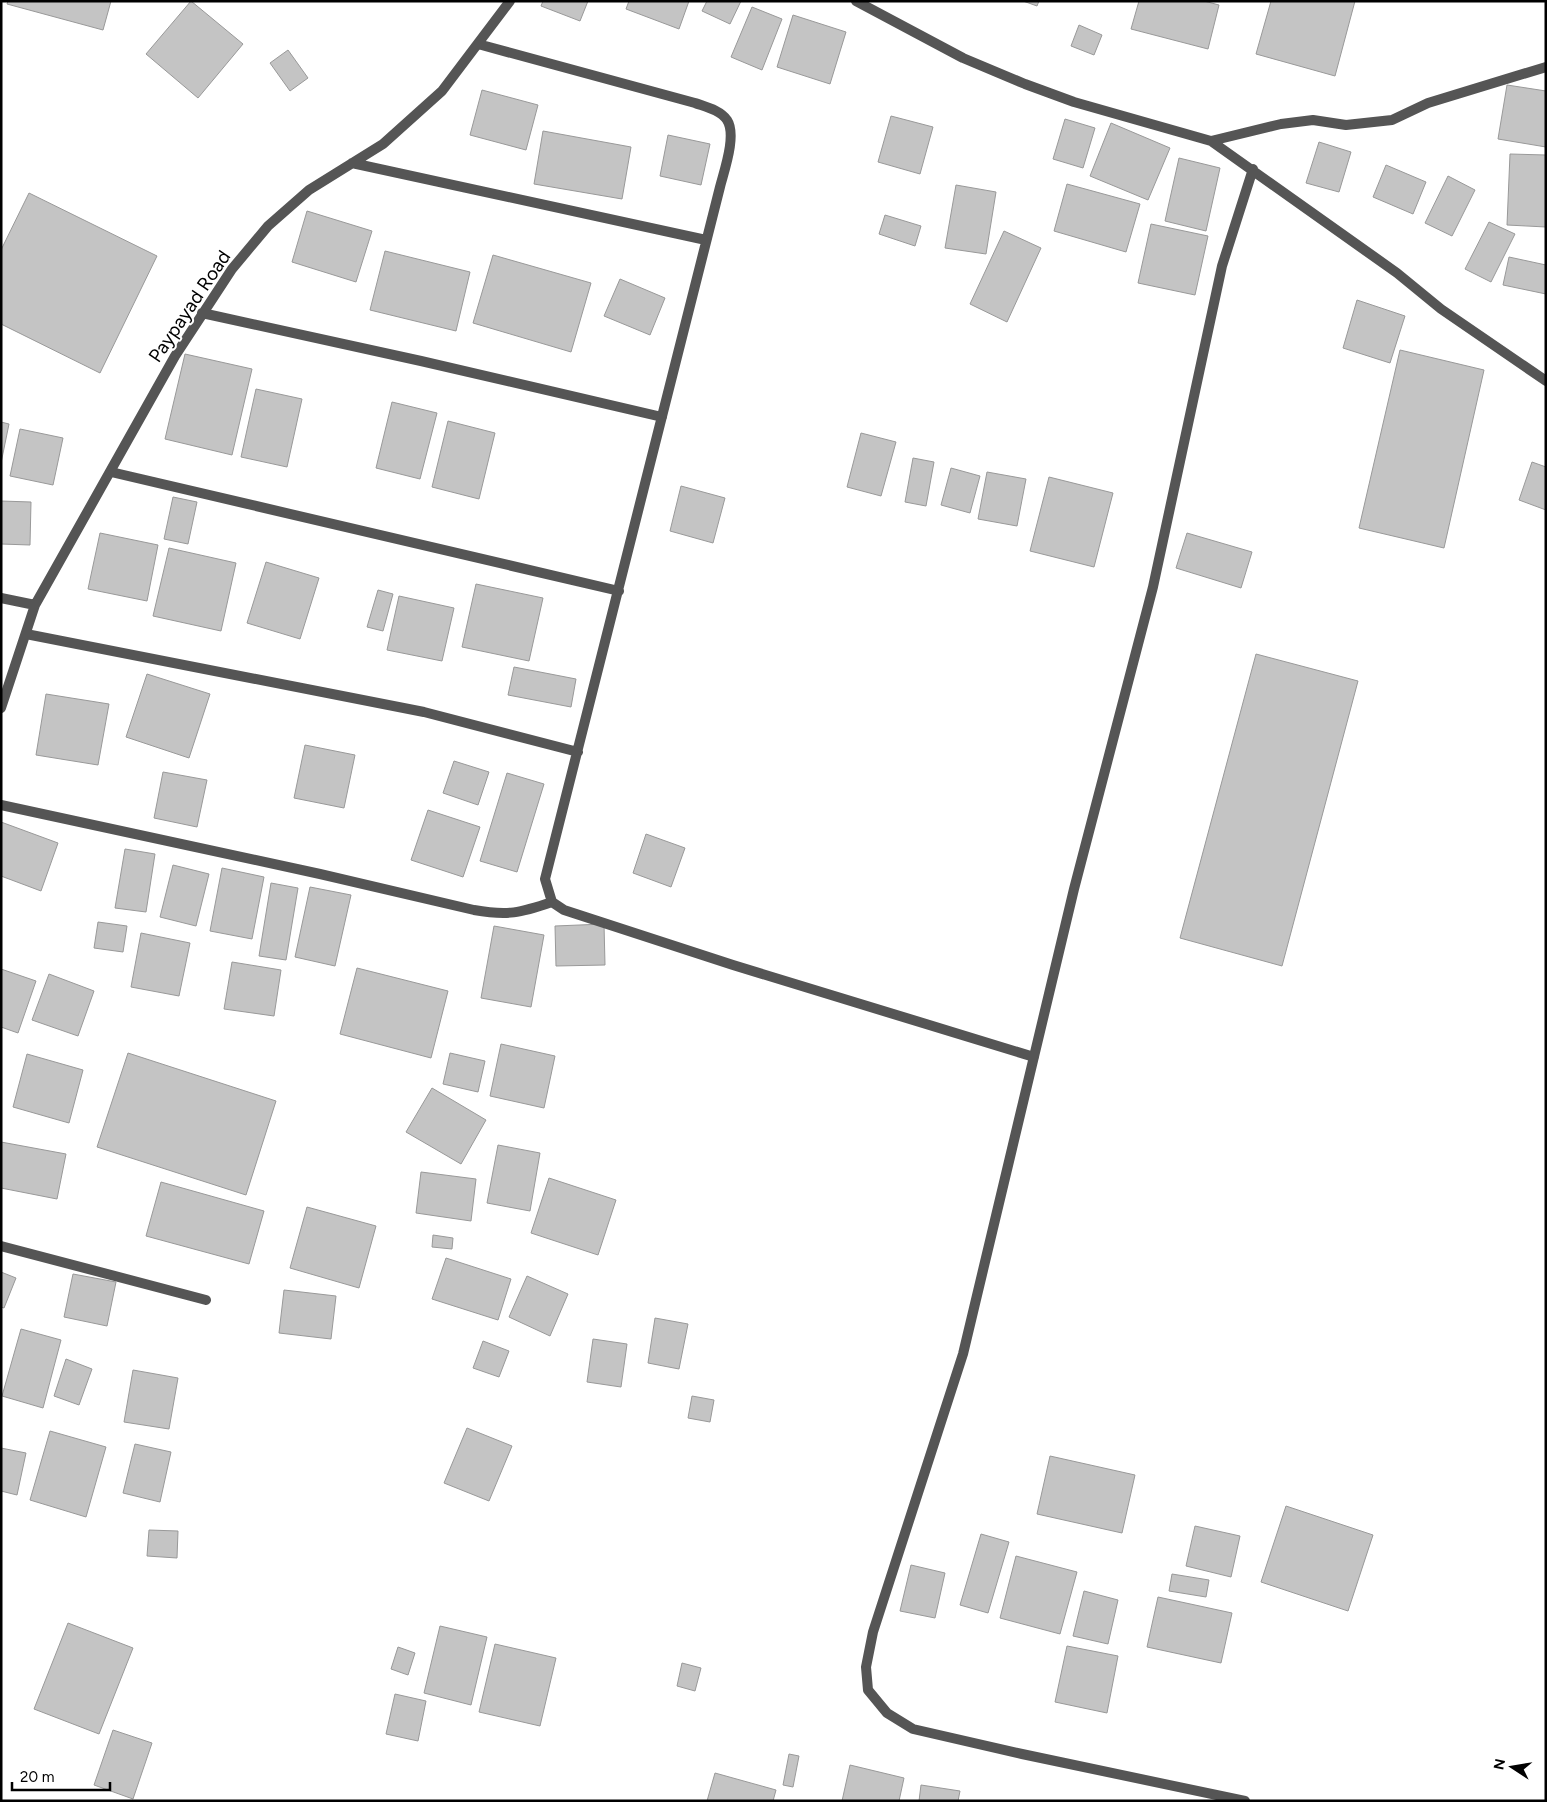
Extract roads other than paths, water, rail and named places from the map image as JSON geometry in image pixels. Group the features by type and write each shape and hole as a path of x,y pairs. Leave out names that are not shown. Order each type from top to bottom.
{"street":[{"name":"Paypayad Road","path":"1,708 36,605 175,356 232,269 268,226 309,190 382,144 442,91 510,1"},
{"path":"856,1 963,58 1025,84 1074,102 1211,141 1397,273 1441,309 1546,381"},
{"path":"478,44 696,103 716,111 727,121 730,146 545,879 552,902 564,910 1034,1057"},
{"path":"1211,141 1289,123 1313,120 1346,125 1392,120 1428,103 1546,67"},
{"path":"352,163 706,240"},
{"path":"1245,1801 913,1729 887,1713 868,1690 866,1668 873,1632 963,1354 1076,879 1153,587 1222,266 1253,169"},
{"path":"202,313 421,360 662,417"},
{"path":"111,472 619,591"},
{"path":"1,598 36,605"},
{"path":"26,634 424,712 578,752"},
{"path":"1,805 320,874 474,910 497,914 519,913 552,902"},
{"path":"1,1246 206,1300"}]}
